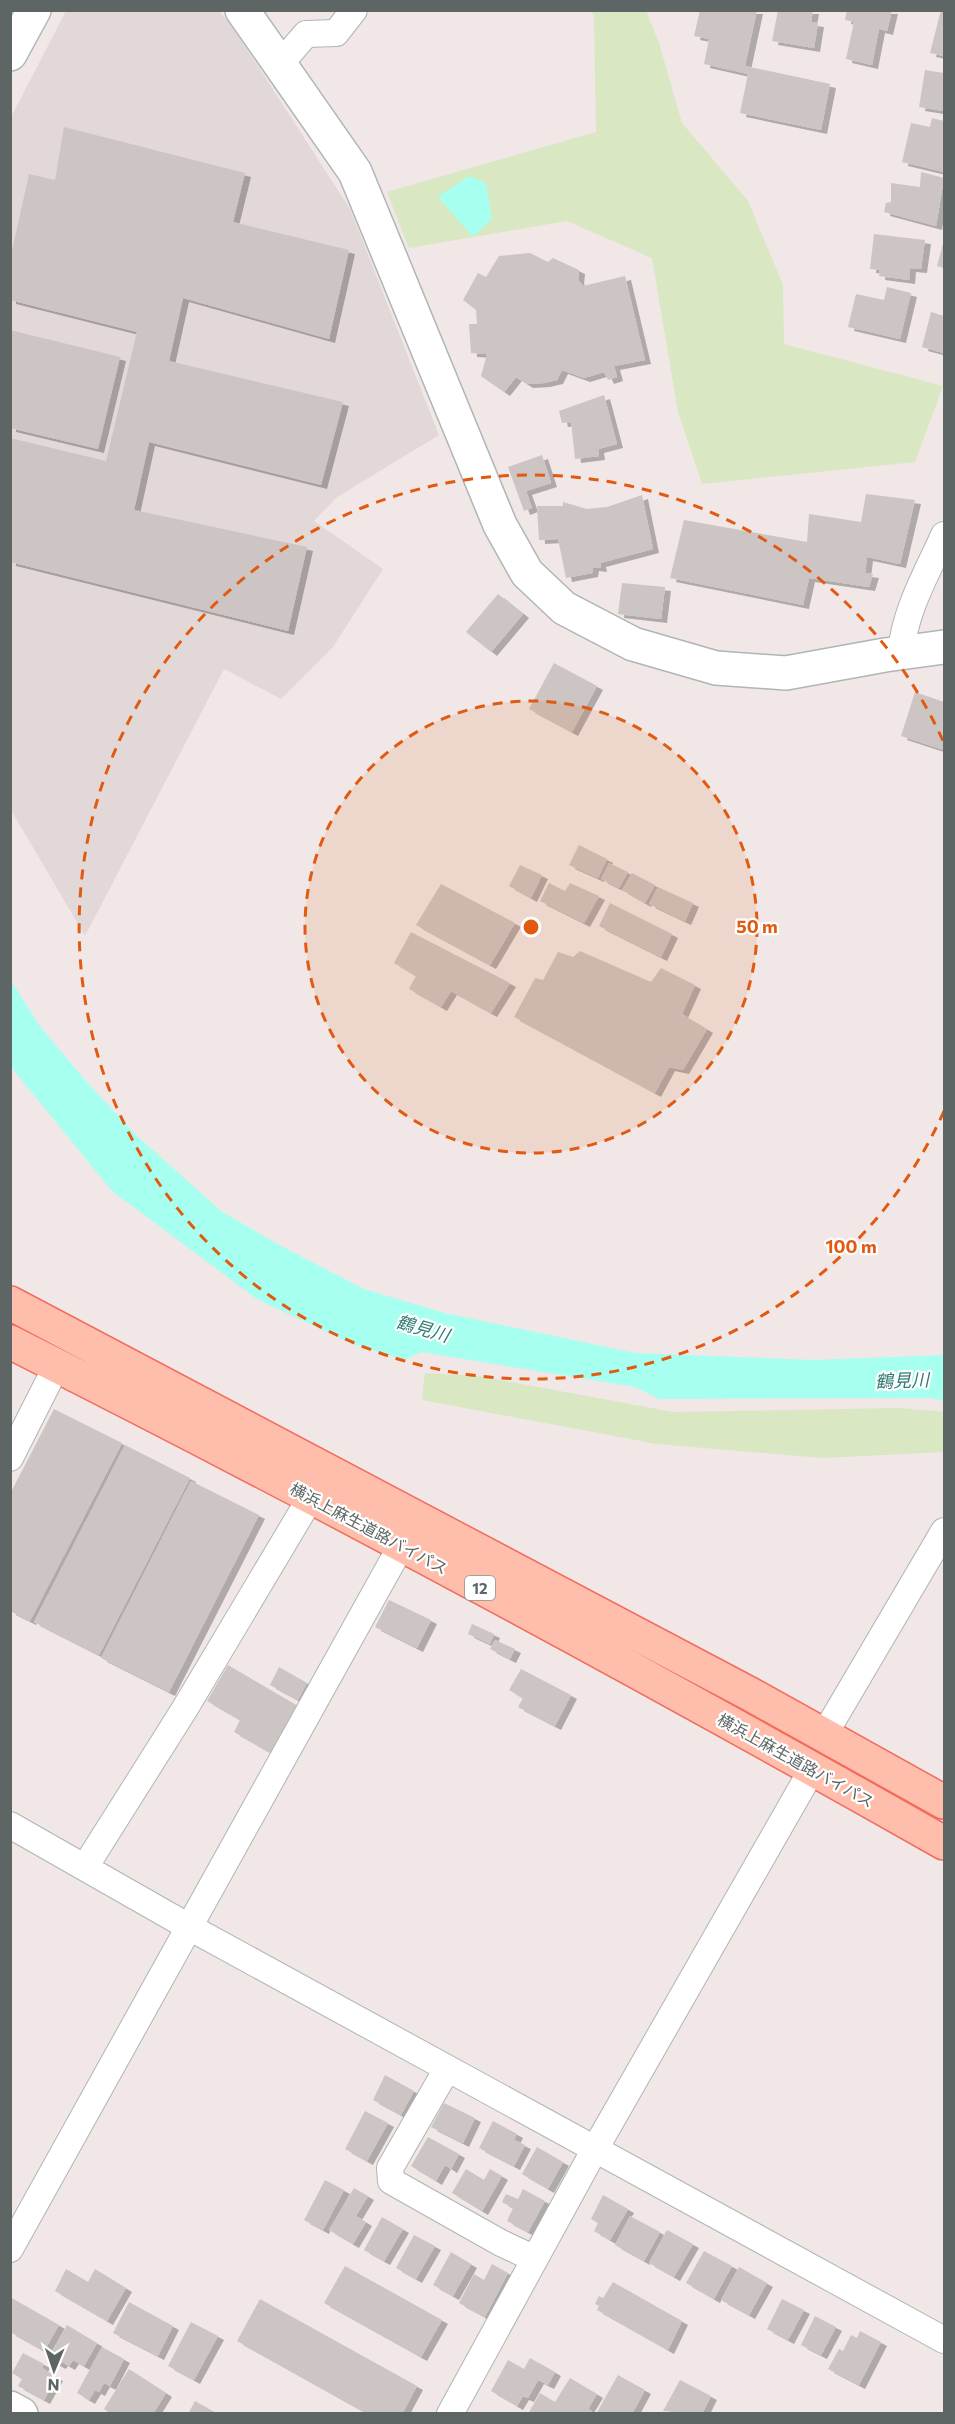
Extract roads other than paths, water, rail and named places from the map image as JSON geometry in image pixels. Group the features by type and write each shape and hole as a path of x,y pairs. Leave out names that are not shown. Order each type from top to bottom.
{"main road":[{"name":"横浜上麻生道路バイパス","path":"10,1303 279,1443 945,1802"},
{"name":"横浜上麻生道路バイパス","path":"10,1342 402,1545 813,1768 945,1843"}],"street":[{"path":"10,54 34,10"},
{"path":"242,10 355,172 500,525 527,573 564,608 633,644 716,668 786,673 901,652 945,647"},
{"path":"280,64 306,34 336,33 354,10"},
{"path":"901,652 903,632 911,608 945,535"},
{"path":"10,1458 57,1365"},
{"path":"85,1867 184,1710 311,1497"},
{"path":"824,1735 945,1531"},
{"path":"10,2249 402,1545"},
{"path":"450,2414 595,2150 813,1768"},
{"path":"10,1824 189,1927 945,2340"},
{"path":"447,2069 390,2168 391,2181 501,2243 535,2259"},
{"path":"10,2408 21,2414"}],"water":[{"path":"469,176 486,183 492,219 473,237 438,197"},
{"name":"鶴見川","path":"10,979 39,1025 84,1079 136,1135 221,1211 279,1245 364,1289 445,1313 635,1353 814,1360 944,1355 944,1401 930,1398 659,1399 635,1387 421,1352 404,1360 350,1343 257,1299 112,1191 11,1067"}]}
